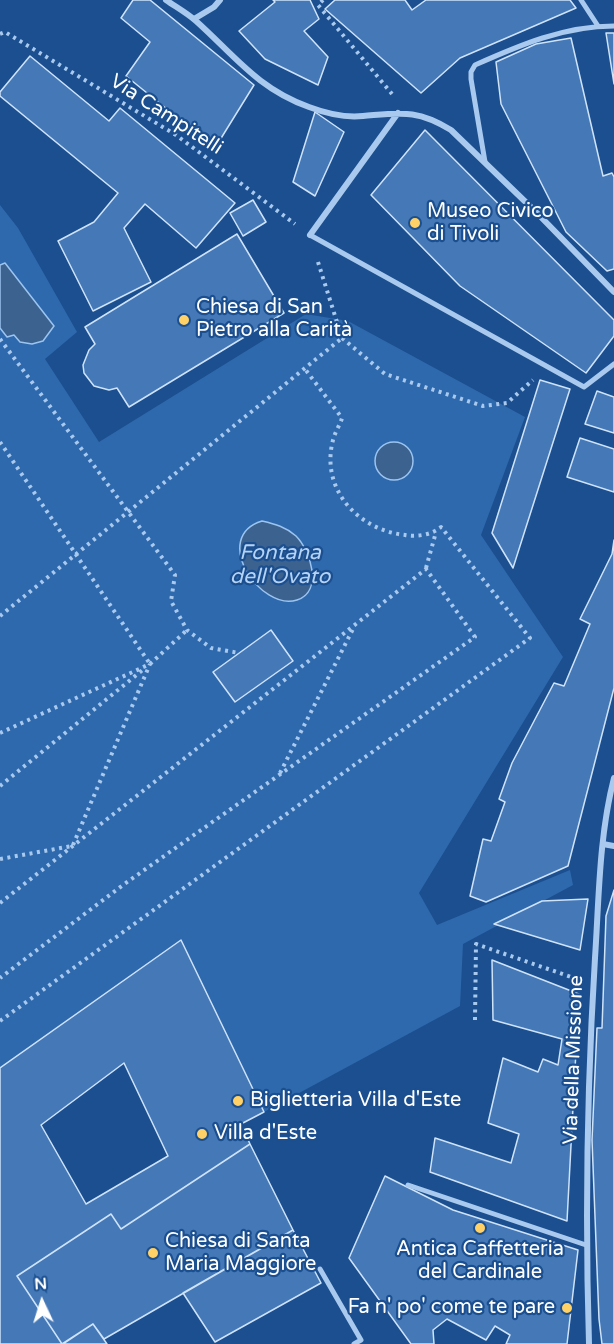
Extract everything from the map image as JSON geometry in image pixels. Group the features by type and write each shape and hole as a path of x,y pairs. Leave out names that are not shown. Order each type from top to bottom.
{"street":[{"path":"166,0 194,19 256,78 282,96 341,115 408,113 437,122 451,130 614,292"},
{"path":"194,19 214,7 220,0"},
{"path":"581,0 598,27"},
{"path":"485,162 471,78 475,65 544,37 562,32 614,26"},
{"path":"398,113 310,235 584,387 614,364"},
{"name":"Via della Missione","path":"589,1344 586,1245 589,1043 606,809 614,778"},
{"path":"603,844 614,846"},
{"path":"408,1185 586,1245"},
{"path":"320,1269 361,1340 354,1344"}],"path":[{"path":"323,0 318,5 408,113"},
{"name":"Via Campitelli","path":"0,34 5,32 177,135 310,235"},
{"path":"310,235 342,338 385,374 483,406 507,403 548,367"},
{"path":"0,616 342,338"},
{"path":"0,339 175,575 171,601 187,630 211,648 239,653"},
{"path":"305,369 342,418 333,440 332,464 337,487 349,508 367,524 389,533 413,536 436,532"},
{"path":"0,442 150,664"},
{"path":"0,903 426,569 436,532 441,527 530,638 0,1021"},
{"path":"0,978 123,885 475,637 426,569"},
{"path":"279,775 356,624"},
{"path":"0,786 150,664 187,630"},
{"path":"0,734 150,664"},
{"path":"73,846 150,664"},
{"path":"0,859 73,846"},
{"path":"475,1020 476,944 593,985"}],"shaded area":[{"path":"0,205 18,228 77,332 45,359 99,442 306,314 348,321 525,417 481,535 563,657 419,893 437,925 570,870 573,885 463,944 460,1006 264,1112 181,940 0,1068"}],"water":[{"path":"5,263 54,326 43,341 32,344 20,342 14,335 7,337 0,328 0,265"},
{"path":"394,442 408,447 413,461 408,475 394,480 380,475 375,461 380,447"},
{"name":"Fontana dell'Ovato","path":"262,521 280,526 296,536 310,560 312,579 310,588 297,600 283,601 269,595 246,571 241,556 240,542 247,529"}],"building":[{"path":"133,0 150,0 254,85 215,148 126,76 150,42 121,18"},
{"path":"273,0 310,0 319,19 304,31 328,57 318,85 265,59 239,31 275,2"},
{"path":"335,0 405,0 412,10 426,0 570,0 576,8 460,58 421,93 325,9"},
{"path":"606,33 614,33 614,84"},
{"path":"571,38 603,176 612,173 614,177 614,269 607,271 566,232 501,104 496,62 536,44"},
{"path":"30,56 109,121 120,108 235,203 196,248 145,204 124,228 151,282 93,311 58,241 94,222 118,193 0,96 0,92"},
{"path":"315,112 344,132 315,196 293,182"},
{"path":"425,130 614,320 614,336 586,373 460,286 371,195"},
{"path":"253,200 266,222 243,236 230,213"},
{"name":"Chiesa di San Pietro alla Carità","path":"237,234 284,313 129,407 117,388 109,390 94,386 84,373 83,365 89,350 95,344 85,327"},
{"path":"540,380 570,389 513,568 492,533"},
{"path":"597,391 614,397 614,433 585,424"},
{"path":"580,438 614,449 614,492 567,477"},
{"path":"614,540 614,688 568,866 486,902 470,896 483,839 491,841 505,802 499,799 512,763 554,683 564,686 590,624 580,619 612,554"},
{"path":"271,630 293,661 235,702 213,672"},
{"path":"614,890 614,1344 602,1344 592,1140 597,1028 602,1028 606,916"},
{"path":"588,899 580,950 494,924 542,901"},
{"name":"Villa d'Este","path":"181,940 264,1112 241,1124 250,1144 121,1229 111,1214 17,1276 62,1344 0,1344 0,1068","holes":["124,1063 168,1156 86,1204 41,1125"]},
{"path":"492,960 579,994 567,1221 430,1172 435,1138 511,1163 519,1134 488,1123 503,1058 538,1072 543,1059 558,1065 562,1039 493,1020"},
{"name":"Chiesa di Santa Maria Maggiore","path":"250,1144 293,1230 104,1339 93,1324 62,1344 17,1276 111,1214 121,1229"},
{"path":"385,1176 453,1210 578,1250 567,1344 506,1344 510,1335 495,1326 486,1340 447,1319 433,1330 434,1344 411,1344 349,1258"},
{"path":"293,1230 321,1283 215,1342 183,1293"},
{"path":"93,1324 107,1344 63,1344"}],"place":[{"name":"Museo Civico di Tivoli","path":"415,223"},
{"name":"Chiesa di San Pietro alla Carità","path":"184,320"},
{"name":"Biglietteria Villa d'Este","path":"238,1101"},
{"name":"Villa d'Este","path":"202,1134"},
{"name":"Antica Caffetteria del Cardinale","path":"480,1228"},
{"name":"Chiesa di Santa Maria Maggiore","path":"153,1253"},
{"name":"Fa n' po' come te pare","path":"567,1308"}]}
